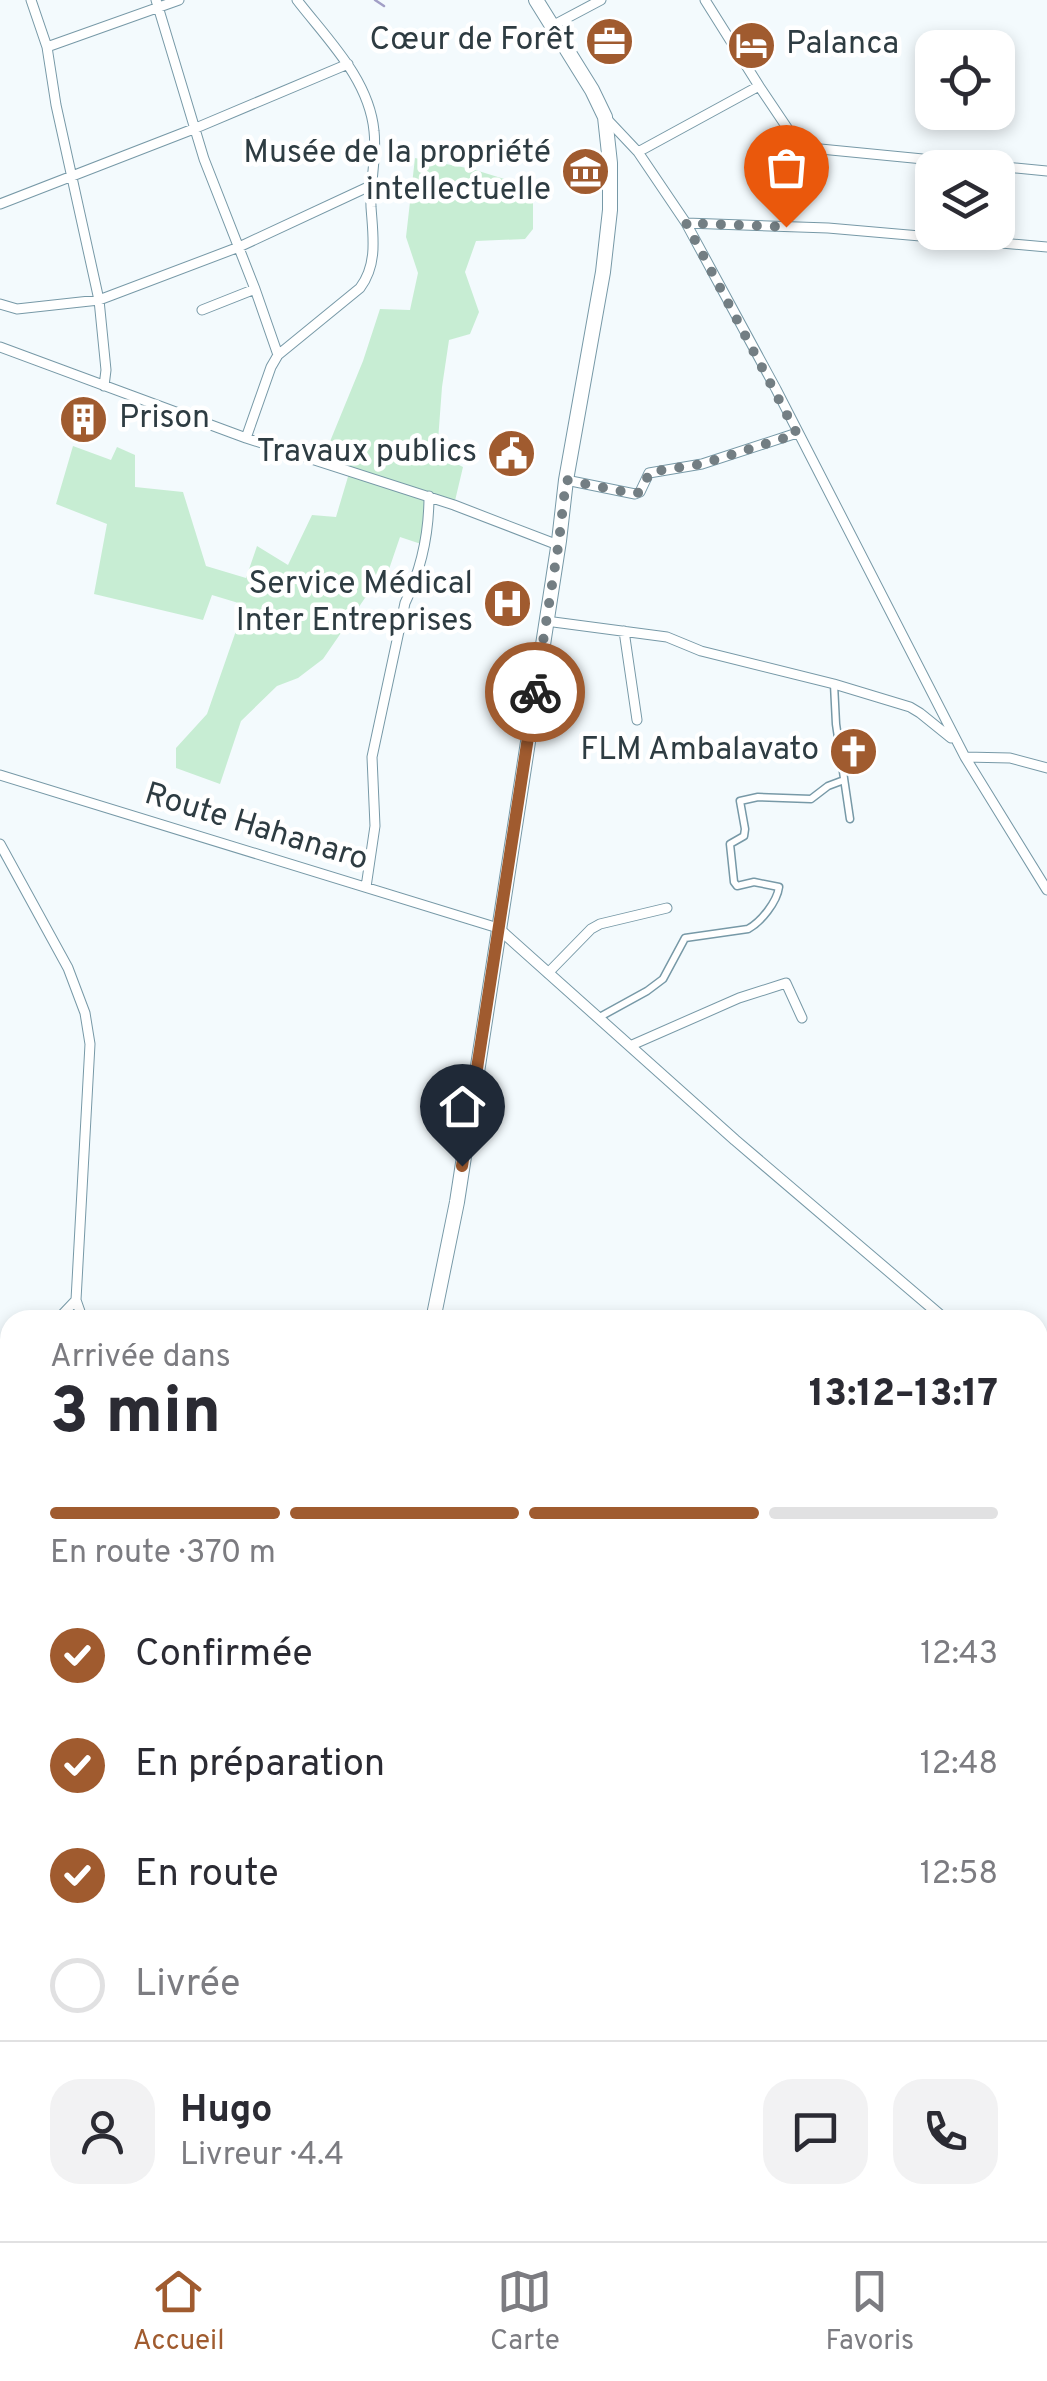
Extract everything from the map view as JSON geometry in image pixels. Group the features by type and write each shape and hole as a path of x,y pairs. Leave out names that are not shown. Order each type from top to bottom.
{"main road":[{"path":"435,1310 457,1202 610,210 605,118 536,0"}],"street":[{"path":"31,0 47,47 99,300 104,386"},
{"path":"47,47 158,4 179,0"},
{"path":"246,438 278,354 360,288 374,254 370,186 375,151 370,112 348,64 297,0"},
{"path":"552,26 602,0"},
{"path":"705,0 800,147 1047,171"},
{"path":"158,4 204,159 278,354"},
{"path":"0,204 348,64"},
{"path":"638,152 759,86"},
{"path":"605,118 638,152 686,223 965,757 1047,890"},
{"path":"0,304 17,309 99,300 238,247 370,186"},
{"path":"686,223 828,228 1047,246"},
{"path":"202,310 256,290"},
{"path":"0,348 246,438 429,496 558,545"},
{"path":"566,480 635,494 640,492 650,472 702,464 797,434"},
{"path":"366,887 374,826 372,758 405,604 416,581 429,523 429,496"},
{"path":"546,621 667,637 701,651 834,684 910,707 958,743"},
{"path":"624,630 636,720"},
{"path":"834,684 850,819"},
{"path":"965,757 1010,758 1047,768"},
{"name":"Route Hahanaro","path":"0,774 498,928"},
{"path":"598,1018 663,979 685,938 748,929 756,925 778,894 780,887 754,882 738,886 734,882 730,844 744,836 745,829 740,801 758,797 811,799 844,780"},
{"path":"0,844 68,968 85,1013 90,1044 76,1300 80,1310"},
{"path":"548,972 600,924 667,908"},
{"path":"498,928 735,1140 934,1310"},
{"path":"632,1045 740,998 786,983 802,1018"},
{"path":"66,1310 76,1300"}],"green space":[{"path":"415,158 472,169 533,188 533,229 525,239 476,241 465,272 479,312 470,334 449,340 437,454 463,467 454,505 429,497 424,545 400,537 386,578 365,598 323,659 298,678 277,686 241,721 220,784 176,768 176,748 207,714 245,605 212,595 203,620 94,594 107,524 56,504 73,446 111,460 117,447 135,455 135,487 183,492 206,566 246,578 257,546 288,565 312,515 336,517 350,470 322,461 380,309 410,310 418,273 406,237"}],"waterway":[{"path":"375,0 384,6"}],"way so far":[{"path":"535,692 566,480 635,494 640,492 650,472 702,464 797,434 686,223 786,227"}],"place":[{"name":"Cœur de Forêt","path":"610,41"},
{"name":"Palanca","path":"751,45"},
{"name":"Musée de la propriété intellectuelle","path":"586,172"},
{"name":"Prison","path":"84,419"},
{"name":"Travaux publics","path":"512,453"},
{"name":"Service Médical Inter Entreprises","path":"508,603"},
{"name":"FLM Ambalavato","path":"854,751"}],"route":[{"path":"462,1166 535,692"}]}
